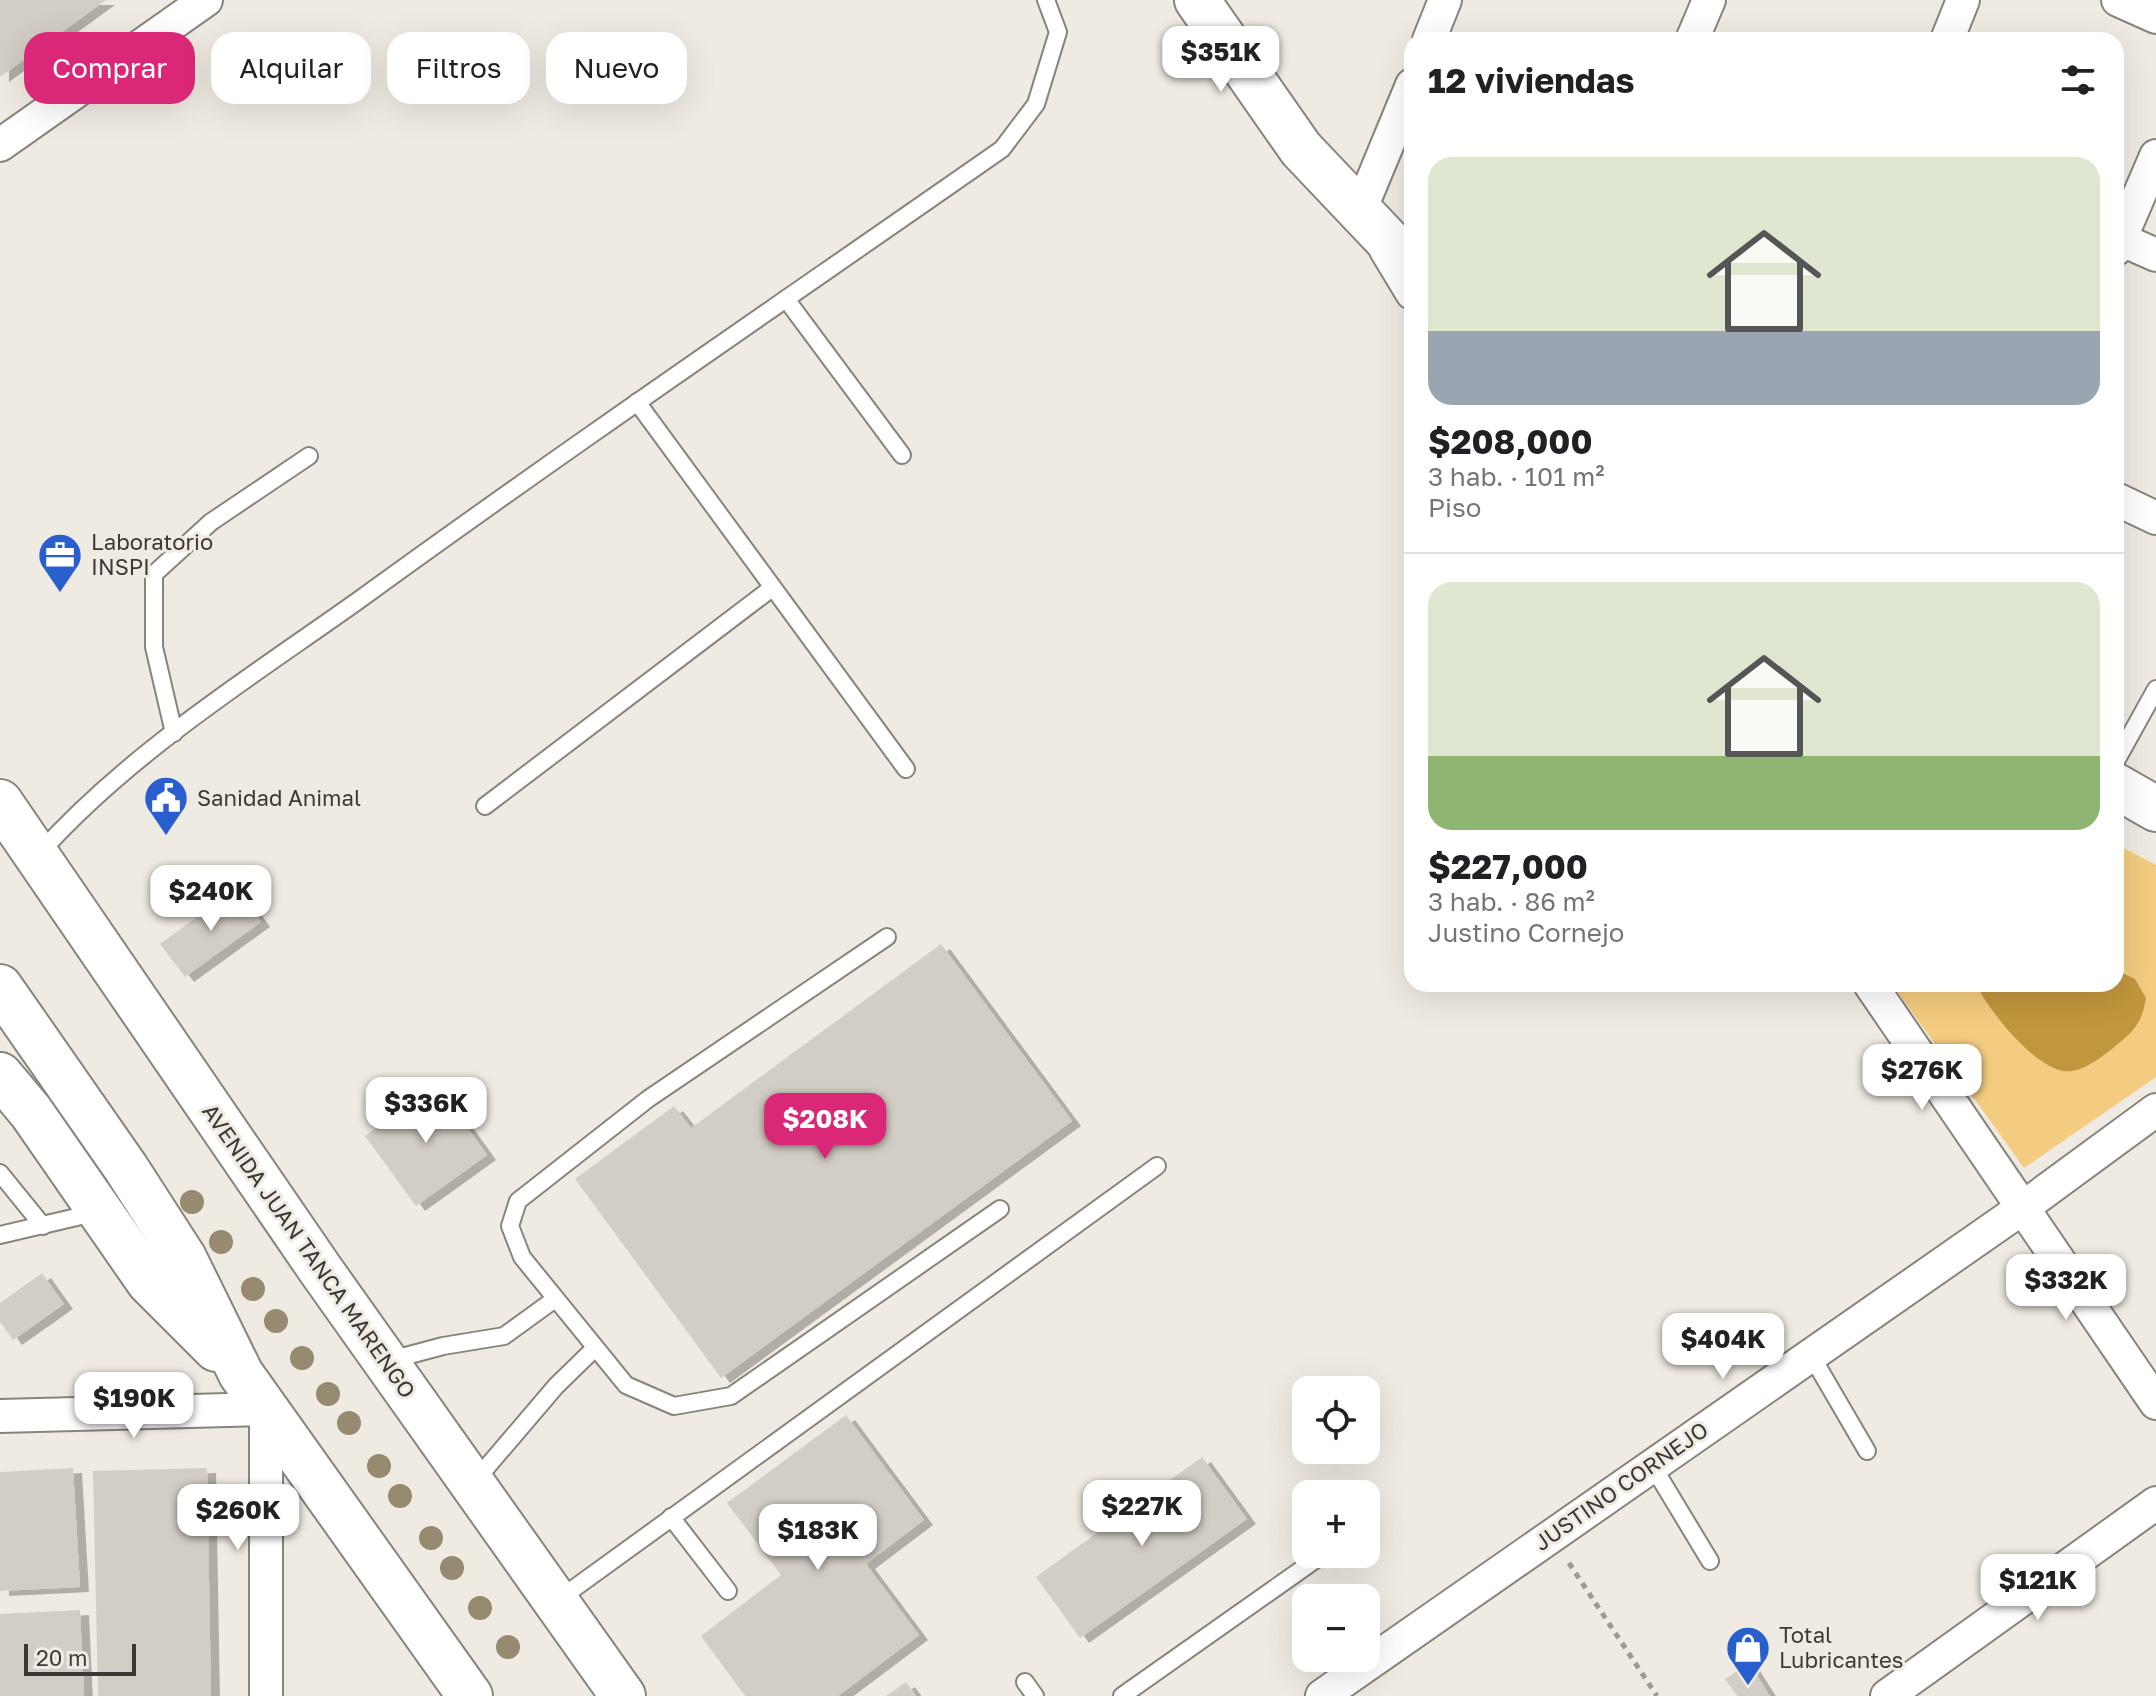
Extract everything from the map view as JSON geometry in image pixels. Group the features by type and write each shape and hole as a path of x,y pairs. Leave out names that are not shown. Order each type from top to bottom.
{"main road":[{"path":"1197,0 1301,149 1404,258"},
{"path":"2124,791 2156,809"},
{"name":"AVENIDA JUAN TANCA MARENGO","path":"0,802 386,1361 623,1696"},
{"path":"0,987 126,1168 184,1258 241,1374 470,1696"},
{"path":"0,1075 31,1112 149,1282 241,1374"}],"street":[{"path":"0,145 206,0"},
{"path":"1432,32 1445,0"},
{"path":"1695,32 1709,0"},
{"path":"1950,32 1963,0"},
{"path":"2118,0 2156,17"},
{"path":"1404,107 1364,219 1404,281"},
{"path":"2124,230 2156,156"},
{"path":"2124,246 2156,255"},
{"path":"2124,503 2156,518"},
{"path":"1875,992 2156,1403"},
{"name":"JUSTINO CORNEJO","path":"1322,1696 2021,1209 2156,1110"},
{"path":"0,1416 266,1409 266,1696"},
{"path":"1887,1696 2156,1503"}],"lane":[{"path":"37,856 75,813 174,733 541,467 1002,149 1036,104 1058,32 1046,0"},
{"path":"786,299 902,455"},
{"path":"637,402 906,769"},
{"path":"174,733 154,647 154,574 211,522 309,456"},
{"path":"485,806 772,588"},
{"path":"2124,747 2156,689"},
{"path":"887,937 648,1099 518,1201 510,1226 522,1257 626,1385 674,1406 731,1396 1000,1209"},
{"path":"556,1601 1157,1166"},
{"path":"0,1173 43,1226"},
{"path":"0,1235 98,1212"},
{"path":"386,1361 443,1346 504,1336 555,1299"},
{"path":"473,1483 556,1386 594,1349"},
{"path":"1811,1355 1867,1451"},
{"path":"1652,1465 1710,1561"},
{"path":"671,1517 728,1591"},
{"path":"1122,1696 1304,1568"}],"path":[{"path":"1551,1535 1657,1696"}],"shaded area":[{"path":"2124,848 2156,865 2156,1077 2024,1168 1898,992 2124,992"},
{"path":"2124,974 2135,979 2146,998 2136,1027 2126,1037 2083,1068 2070,1071 2051,1067 2038,1059 1991,1008 1981,992 2124,992"}],"building":[{"path":"0,0 106,0 62,32 24,32 24,60 0,77"},
{"path":"237,888 261,922 185,977 160,944"},
{"path":"941,944 1072,1121 721,1378 575,1179 674,1106 691,1128"},
{"path":"437,1085 487,1155 416,1206 365,1136"},
{"path":"42,1273 64,1304 13,1340 0,1322 0,1303"},
{"path":"846,1415 924,1520 866,1564 919,1635 838,1696 745,1696 701,1636 781,1575 727,1503"},
{"path":"1202,1457 1247,1519 1080,1638 1036,1577"},
{"path":"73,1468 80,1587 0,1591 0,1472"},
{"path":"207,1468 211,1696 98,1696 93,1471"},
{"path":"80,1610 84,1696 0,1696 0,1614"},
{"name":"Total Lubricantes","path":"1749,1663 1770,1696 1737,1696 1725,1679"},
{"path":"906,1682 916,1696 886,1696"}],"place":[{"name":"Laboratorio INSPI","path":"60,594"},
{"name":"Sanidad Animal","path":"166,837"},
{"name":"Total Lubricantes","path":"1748,1687"}]}
